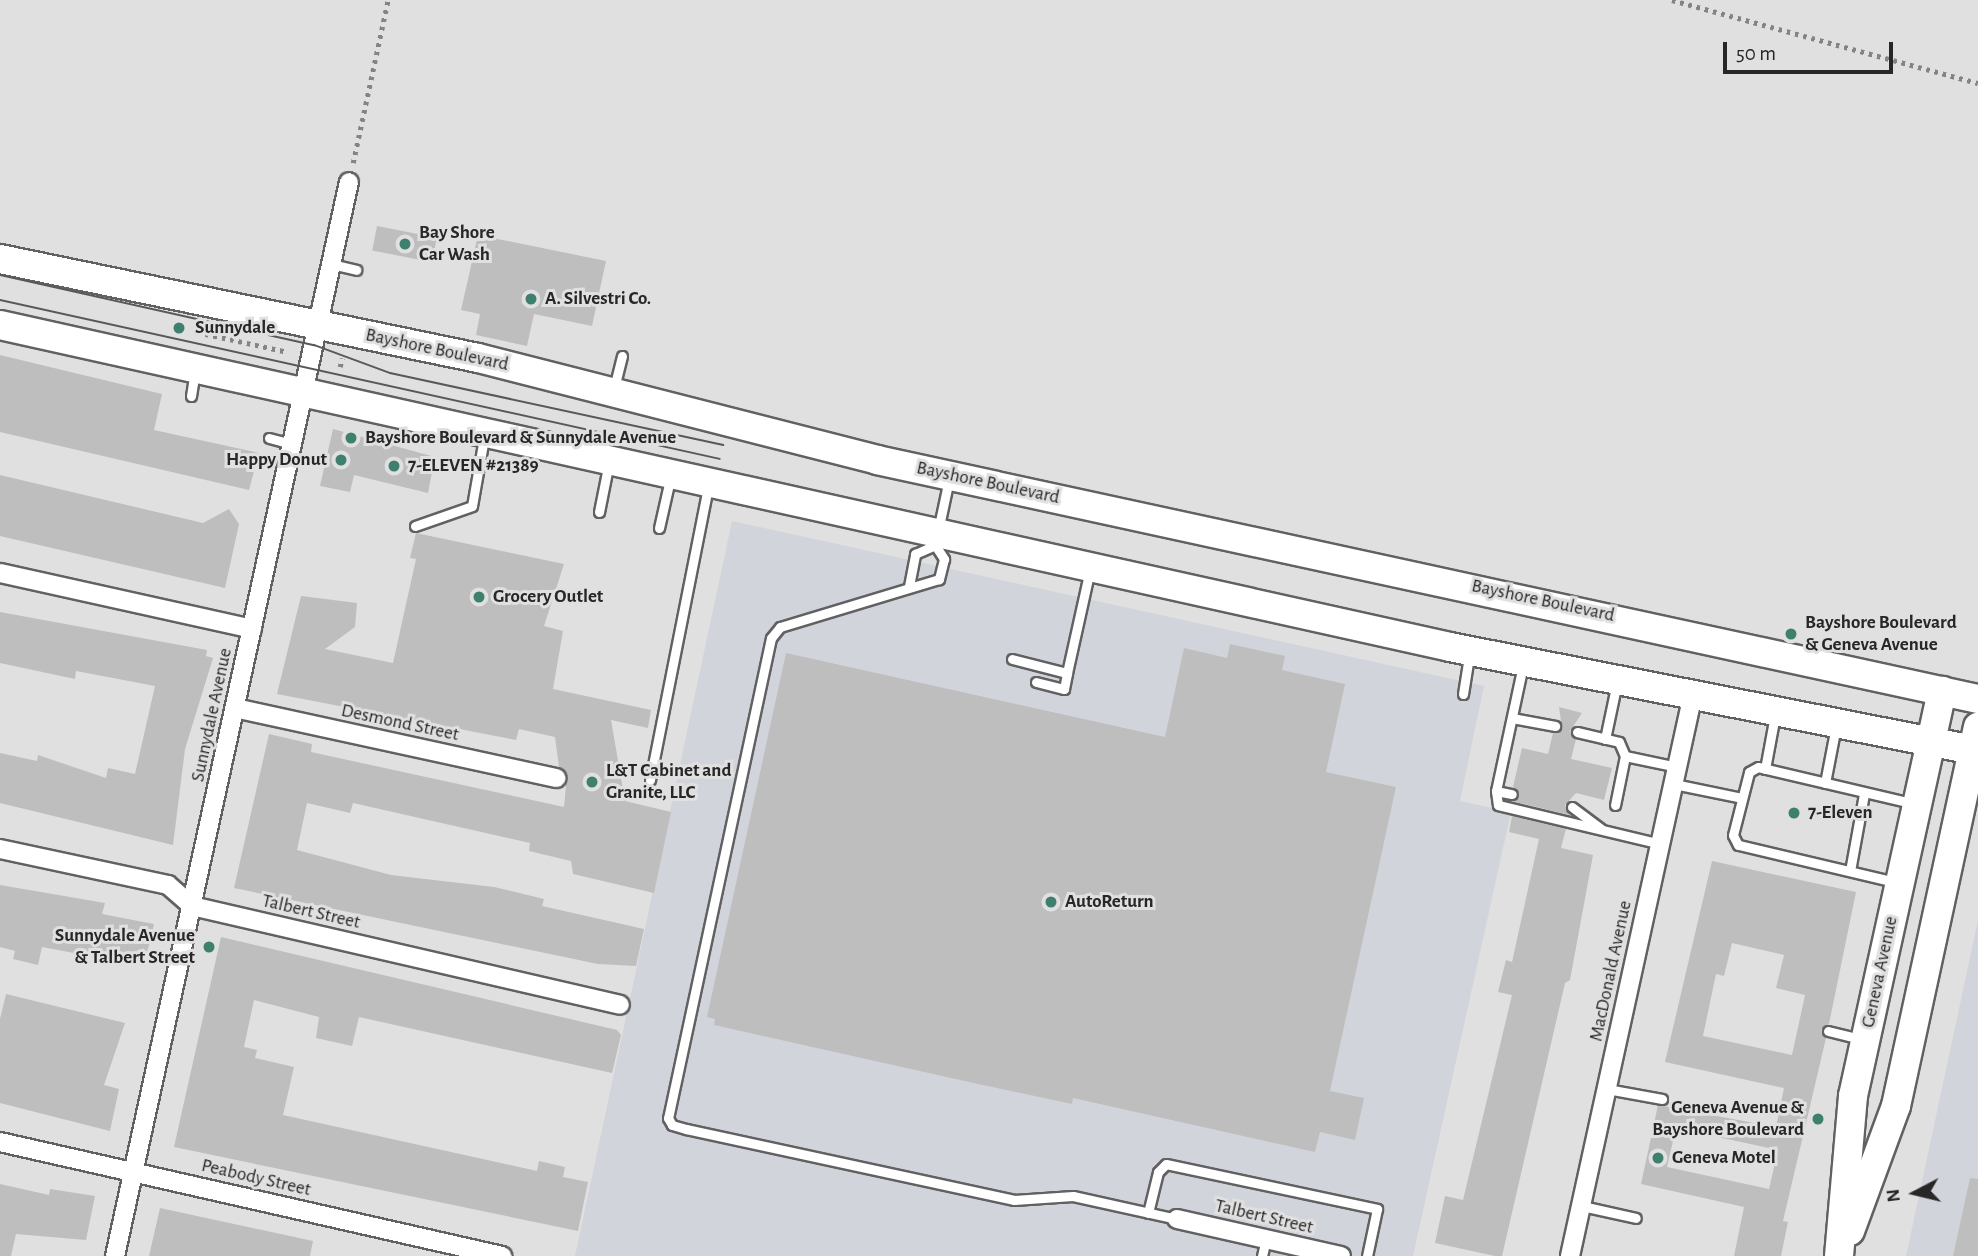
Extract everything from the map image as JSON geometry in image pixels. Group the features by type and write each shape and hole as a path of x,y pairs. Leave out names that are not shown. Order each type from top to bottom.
{"main road":[{"name":"Bayshore Boulevard","path":"0,259 478,358 950,475 1978,699"},
{"path":"0,325 193,383 303,393 485,429 709,481 936,539 1090,567 1470,650 1930,741 1976,742"},
{"name":"Geneva Avenue","path":"1839,1256 1849,1126 1942,691"},
{"name":"Geneva Avenue","path":"1839,1256 1896,1106 1976,742"}],"street":[{"name":"Sunnydale Avenue","path":"115,1256 349,182"},
{"path":"0,573 252,629"},
{"name":"MacDonald Avenue","path":"1570,1256 1693,694"},
{"name":"Desmond Street","path":"235,708 556,778"},
{"name":"Talbert Street","path":"0,849 167,885 192,906 620,1005"},
{"name":"Peabody Street","path":"0,1142 502,1256"},
{"name":"Talbert Street","path":"1177,1219 1264,1247 1341,1256"}],"lane":[{"path":"331,264 356,270"},
{"path":"613,393 622,356"},
{"path":"415,526 472,506 485,429"},
{"path":"269,438 291,444"},
{"path":"599,512 610,457"},
{"path":"659,528 672,472"},
{"path":"950,475 936,539 944,559 939,579 780,627 771,638 668,1118 672,1125 686,1129 1014,1200 1073,1196 1177,1219"},
{"path":"650,780 709,481"},
{"path":"909,586 915,554 936,539"},
{"path":"1036,682 1064,689 1090,567"},
{"path":"1463,694 1470,650"},
{"path":"1012,659 1067,673"},
{"path":"1524,660 1496,791 1499,805 1660,844"},
{"path":"1605,738 1618,679"},
{"path":"1765,769 1776,710"},
{"path":"1513,718 1555,726"},
{"path":"1825,783 1836,722"},
{"path":"1577,732 1619,742 1625,756 1615,805"},
{"path":"1625,756 1742,798"},
{"path":"1900,883 1738,845 1733,835 1749,772 1765,769 1864,794 1917,804"},
{"path":"1496,791 1512,794"},
{"path":"1850,871 1864,794"},
{"path":"1572,807 1602,830"},
{"path":"1828,1031 1866,1040"},
{"path":"1607,1089 1662,1099"},
{"path":"1148,1213 1158,1172 1166,1164 1377,1209 1367,1256"},
{"path":"1581,1206 1636,1217"}],"path":[{"path":"349,182 388,0"},
{"path":"1672,0 1978,83"},
{"path":"197,332 287,353 289,345"},
{"path":"340,367 342,358"}],"shaded area":[{"path":"732,521 1484,686 1460,801 1511,812 1413,1256 575,1256"},
{"path":"1978,920 1978,1256 1906,1256"}],"building":[{"name":"Bay Shore Car Wash","path":"377,226 437,238 432,262 372,251"},
{"name":"A. Silvestri Co.","path":"478,235 606,261 592,326 534,314 527,346 476,335 480,314 461,310"},
{"path":"0,355 162,394 154,430 259,453 249,490 0,432"},
{"path":"333,429 435,457 428,493 354,475 350,492 320,486"},
{"path":"0,475 203,523 229,509 239,524 225,588 0,536"},
{"path":"416,533 564,564 544,626 563,631 553,689 651,710 648,728 611,720 625,801 671,812 654,893 573,874 571,861 529,851 530,843 353,803 350,813 307,803 297,850 391,875 494,887 544,899 542,906 644,929 636,966 598,964 234,888 269,734 312,744 311,752 564,807 567,775 559,767 555,737 519,729 516,740 277,694 301,596 357,603 355,627 325,649 393,663 416,559 410,558"},
{"path":"0,612 207,650 206,656 213,658 185,749 173,845 0,803 0,753 37,761 38,755 106,778 108,768 135,774 155,686 76,671 75,679 0,663"},
{"name":"AutoReturn","path":"1230,644 1285,656 1282,670 1345,684 1326,772 1396,787 1330,1091 1364,1098 1355,1140 1320,1132 1315,1152 1073,1098 1072,1104 978,1084 714,1025 715,1019 707,1017 786,653 1165,737 1184,648 1227,658"},
{"path":"1559,707 1582,713 1570,731 1576,739 1571,759 1612,768 1604,800 1576,793 1565,805 1570,815 1511,801 1519,796 1513,787 1522,748 1548,754 1553,733 1562,728"},
{"path":"1512,816 1566,829 1561,848 1593,855 1570,980 1565,983 1502,1256 1495,1256 1435,1243 1445,1196 1463,1200 1512,995 1498,992 1506,960 1512,962 1539,839 1509,832"},
{"path":"1712,861 1856,892 1829,1024 1821,1030 1826,1038 1783,1221 1788,1222 1781,1256 1734,1256 1744,1207 1641,1184 1658,1105 1776,1127 1784,1088 1665,1062","holes":["1732,943 1784,955 1776,988 1805,995 1792,1055 1703,1036 1716,974 1724,976","1676,1128 1778,1150 1769,1189 1667,1167"]},
{"path":"0,885 105,903 102,914 154,924 144,966 42,947 38,965 13,959 15,951 0,947"},
{"path":"221,937 617,1030 621,1035 612,1073 359,1017 352,1046 316,1038 319,1017 254,1000 244,1047 257,1050 255,1058 294,1067 283,1115 537,1171 539,1161 565,1167 563,1177 588,1182 578,1231 174,1147"},
{"path":"6,994 125,1023 104,1085 119,1089 110,1131 0,1103 0,1019"},
{"path":"1970,1178 1978,1179 1978,1256 1953,1256"},
{"path":"0,1184 49,1195 50,1189 95,1196 86,1240 16,1234 11,1256 0,1256"},
{"path":"160,1208 313,1241 310,1256 149,1256"}],"tram line":[{"path":"0,275 314,345 390,373 723,445"},
{"path":"0,300 720,459"}],"place":[{"name":"Bay Shore Car Wash","path":"405,244"},
{"name":"A. Silvestri Co.","path":"531,299"},
{"name":"Sunnydale","path":"179,328"},
{"name":"Bayshore Boulevard & Sunnydale Avenue","path":"351,438"},
{"name":"Happy Donut","path":"341,460"},
{"name":"7-ELEVEN #21389","path":"394,466"},
{"name":"Grocery Outlet","path":"479,597"},
{"name":"Bayshore Boulevard & Geneva Avenue","path":"1791,634"},
{"name":"L&T Cabinet and Granite, LLC","path":"592,782"},
{"name":"7-Eleven","path":"1794,813"},
{"name":"AutoReturn","path":"1051,902"},
{"name":"Sunnydale Avenue & Talbert Street","path":"209,947"},
{"name":"Geneva Avenue & Bayshore Boulevard","path":"1818,1119"},
{"name":"Geneva Motel","path":"1658,1158"}]}
